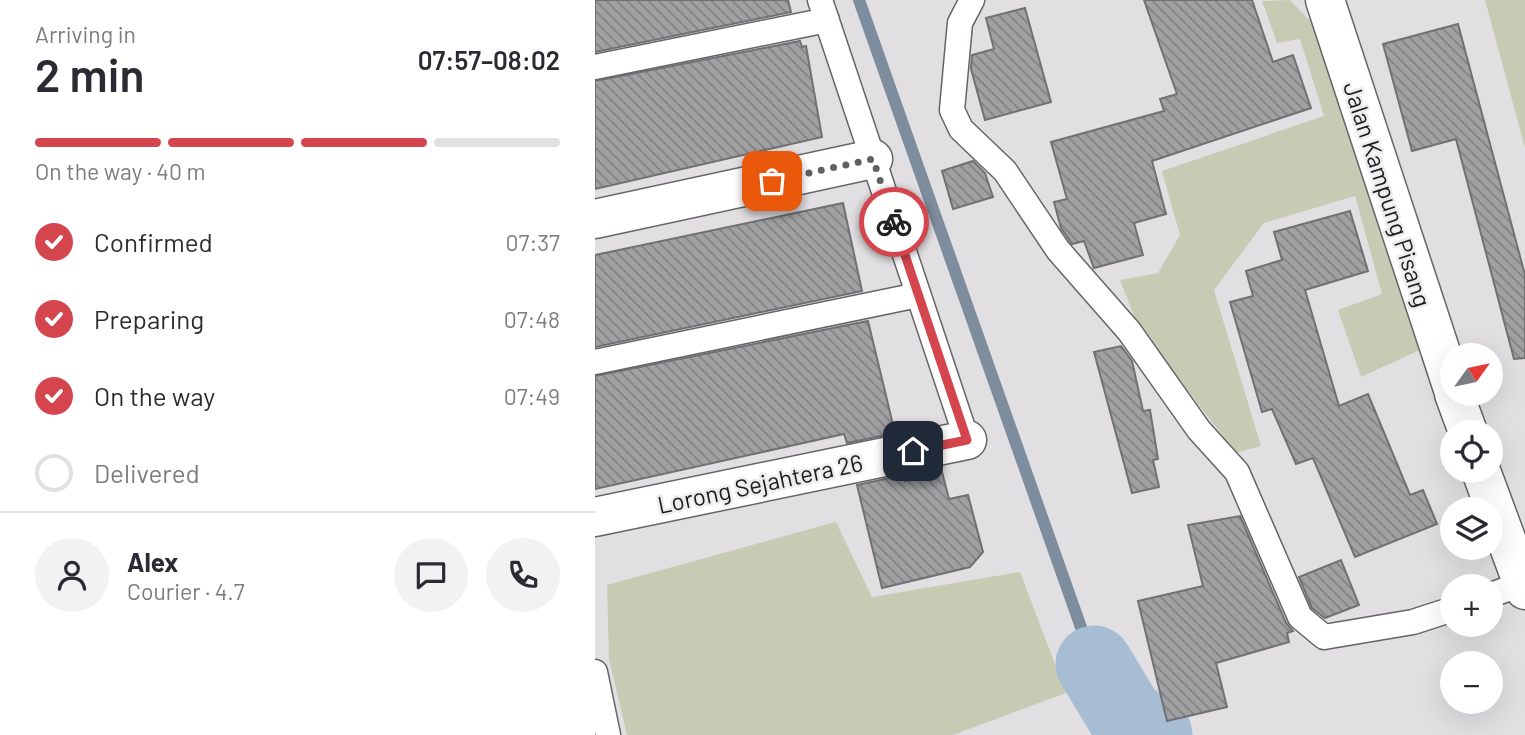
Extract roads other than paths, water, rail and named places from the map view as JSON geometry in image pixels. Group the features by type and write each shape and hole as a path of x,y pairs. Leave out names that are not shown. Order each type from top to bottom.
{"street":[{"name":"Jalan Kampung Pisang","path":"1325,0 1440,349"},
{"path":"595,219 873,159"},
{"name":"Lorong Sejahtera 26","path":"595,517 967,440"},
{"path":"1484,483 1512,590"}],"lane":[{"path":"972,0 960,23 952,110 961,128 1005,172 1058,250 1129,331 1199,430 1237,472 1300,617 1324,637 1413,622 1440,613"},
{"path":"595,67 824,10 967,440"},
{"path":"595,362 918,295"},
{"path":"595,672 608,735"}],"waterway":[{"path":"859,0 1094,664"},
{"path":"1094,664 1126,717 1154,735"}]}
